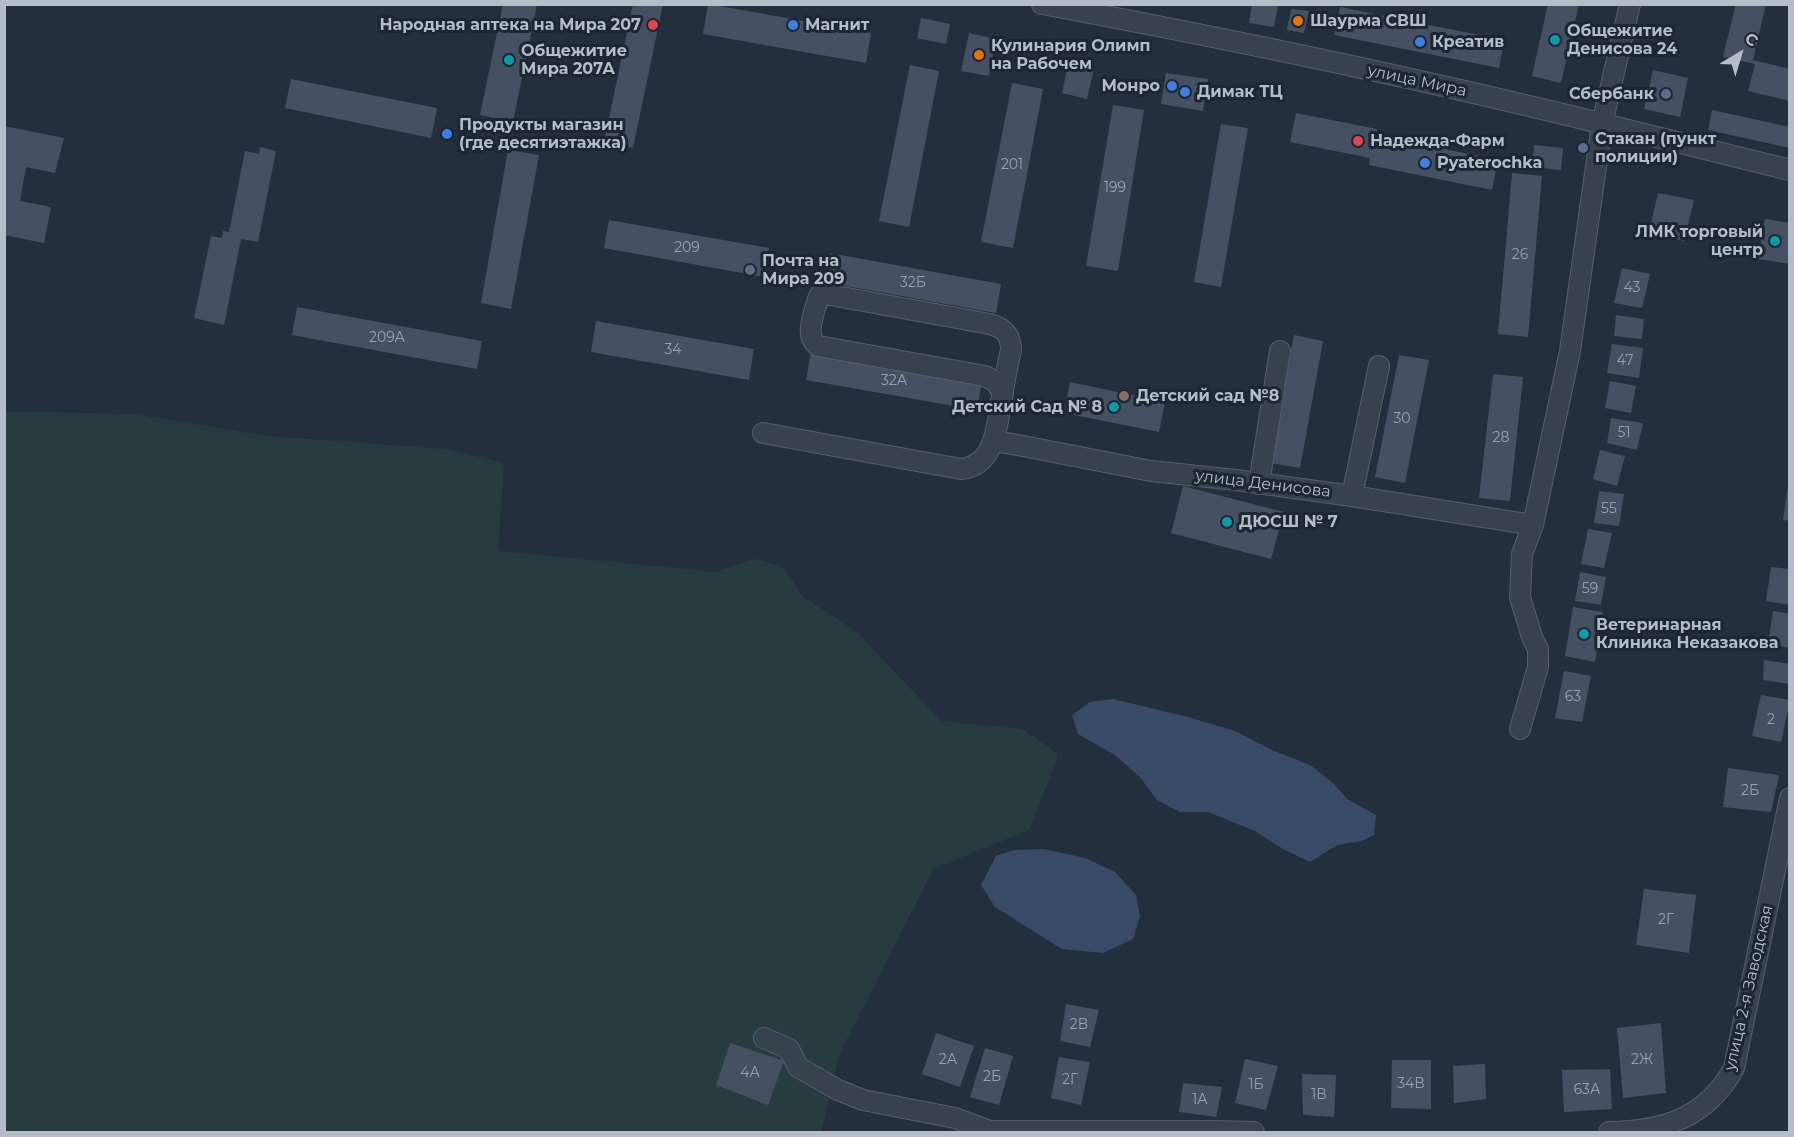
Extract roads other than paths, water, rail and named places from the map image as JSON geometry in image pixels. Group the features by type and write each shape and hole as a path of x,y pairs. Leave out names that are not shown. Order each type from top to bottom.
{"street":[{"name":"улица Мира","path":"1042,4 1307,57 1508,101 1790,170"},
{"path":"1520,729 1538,667 1538,649 1520,597 1522,554 1533,525 1570,351 1602,124 1630,4"},
{"path":"763,433 961,469 977,464 988,452 993,441 1003,393 1011,342 1009,335 999,326 821,294 810,335 819,347 985,376 996,382 1003,393"},
{"path":"1259,484 1280,351"},
{"path":"985,376 998,373 1008,364"},
{"path":"1352,496 1379,366"},
{"name":"улица Денисова","path":"993,441 1151,471 1352,496 1533,525"},
{"name":"улица 2-я Заводская","path":"1609,1132 1624,1132 1681,1120 1710,1100 1731,1074 1751,991 1789,806"},
{"path":"764,1038 789,1049 798,1067 838,1090 863,1100 955,1118 990,1132 1254,1132"}],"water":[{"path":"1113,699 1235,731 1272,750 1310,765 1334,784 1347,799 1376,815 1374,835 1361,841 1337,845 1310,862 1283,849 1255,831 1208,812 1180,812 1157,800 1140,777 1115,755 1078,734 1072,715 1090,702"},
{"path":"1044,849 1085,858 1115,872 1136,895 1140,916 1133,939 1103,953 1062,949 995,907 981,885 996,856 1014,850"}],"place":[{"name":"Шаурма СВШ","path":"1298,21"},
{"name":"Народная аптека на Мира 207","path":"653,25"},
{"name":"Магнит","path":"793,25"},
{"name":"Общежитие Денисова 24","path":"1555,40"},
{"name":"Креатив","path":"1420,42"},
{"name":"Кулинария Олимп на Рабочем","path":"979,55"},
{"name":"Общежитие Мира 207А","path":"509,60"},
{"name":"Монро","path":"1172,86"},
{"name":"Димак ТЦ","path":"1185,92"},
{"name":"Сбербанк","path":"1666,94"},
{"name":"Продукты магазин (где десятиэтажка)","path":"447,134"},
{"name":"Надежда-Фарм","path":"1358,141"},
{"name":"Стакан (пункт полиции)","path":"1583,148"},
{"name":"Pyaterochka","path":"1425,163"},
{"name":"ЛМК торговый центр","path":"1775,241"},
{"name":"Почта на Мира 209","path":"750,270"},
{"name":"Детский сад №8","path":"1124,396"},
{"name":"Детский Сад № 8","path":"1114,407"},
{"name":"ДЮСШ № 7","path":"1227,522"},
{"name":"Ветеринарная Клиника Неказакова","path":"1584,634"}]}
